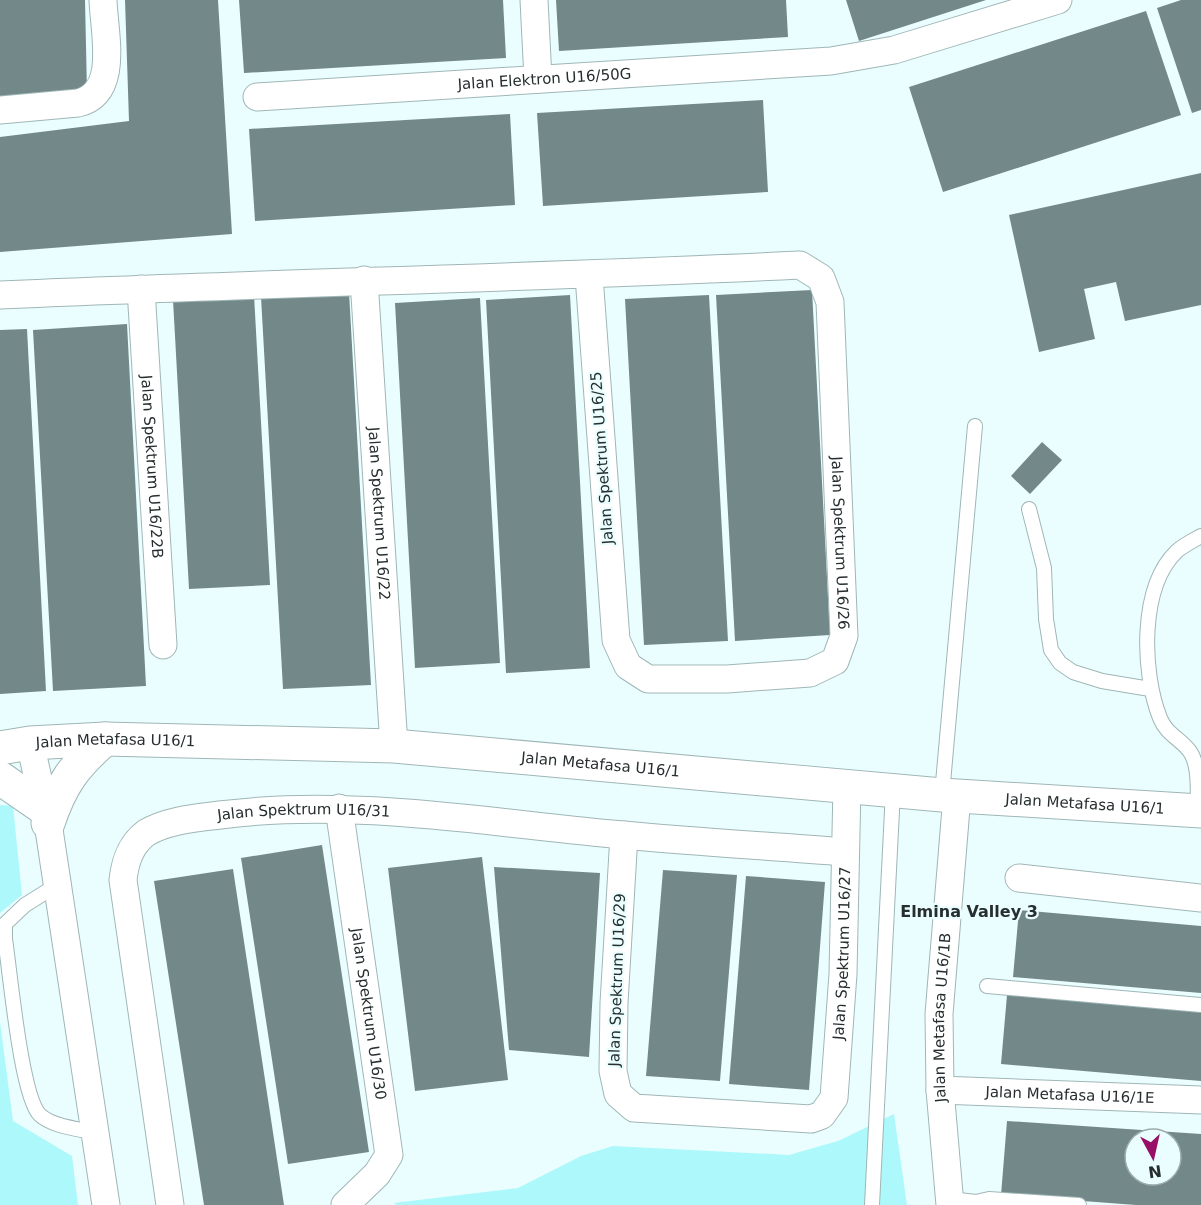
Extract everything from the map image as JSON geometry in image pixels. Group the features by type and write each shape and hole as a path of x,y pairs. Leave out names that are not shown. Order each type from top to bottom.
{"street":[{"path":"0,110 78,103 90,100 100,90 106,70 103,0"},
{"path":"534,0 538,79"},
{"name":"Jalan Elektron U16/50G","path":"257,97 831,61 894,50 1058,0"},
{"name":"Jalan Spektrum U16/26","path":"589,276 800,265 821,278 830,302 844,636 835,661 810,673 727,679 648,679 628,666 616,640"},
{"path":"0,295 364,280 589,276"},
{"name":"Jalan Spektrum U16/25","path":"589,276 616,640"},
{"name":"Jalan Spektrum U16/22","path":"364,280 394,746"},
{"name":"Jalan Spektrum U16/22B","path":"141,289 163,645"},
{"path":"46,816 65,781 78,763 105,739"},
{"name":"Jalan Metafasa U16/1","path":"15,746 105,739 394,746 949,796 1200,811"},
{"path":"15,746 46,816 106,1205"},
{"path":"0,778 46,816"},
{"name":"Jalan Spektrum U16/27","path":"822,1115 834,1098 843,974 847,786"},
{"name":"Jalan Metafasa U16/1B","path":"949,796 939,1014 940,1090 950,1202"},
{"name":"Jalan Spektrum U16/31","path":"170,1205 123,880 125,863 134,845 147,833 171,823 266,809 339,808 624,835 844,852"},
{"name":"Jalan Spektrum U16/30","path":"339,808 389,1155 377,1174 345,1205"},
{"name":"Jalan Spektrum U16/29","path":"624,835 614,1003 614,1071 618,1094 634,1108 799,1120 822,1115"},
{"path":"1019,878 1201,898"},
{"name":"Jalan Metafasa U16/1E","path":"940,1090 1201,1100"}],"lane":[{"path":"949,796 975,426"},
{"path":"1029,509 1044,568 1046,619 1051,651 1060,663 1073,672 1102,681 1150,689"},
{"path":"1200,811 1196,769 1189,749 1172,737 1161,721 1150,689 1147,650 1150,606 1163,569 1178,550 1201,536"},
{"path":"872,1205 893,791"},
{"path":"57,885 25,905 5,924 5,939 27,1088 40,1115 52,1122 96,1133"},
{"path":"987,986 1201,1005"},
{"path":"950,1202 976,1202 989,1199 1079,1205"}],"shaded area":[{"path":"0,805 13,806 22,895 0,913"},
{"path":"0,1022 13,1121 72,1156 78,1205 0,1205"},
{"path":"894,1114 907,1205 396,1205 394,1203 518,1188 581,1156 613,1146 789,1155 838,1141"}],"building":[{"path":"0,0 85,0 87,92 0,100"},
{"path":"125,0 218,0 232,234 0,252 0,137 129,121"},
{"path":"239,0 503,0 506,58 244,73"},
{"path":"556,0 786,0 788,37 559,51"},
{"path":"846,0 986,0 859,41"},
{"path":"1181,0 1201,0 1201,110 1192,113 1157,8"},
{"path":"1146,11 1181,115 943,192 909,87"},
{"path":"763,100 768,192 543,206 537,113"},
{"path":"510,114 515,205 255,221 249,129"},
{"path":"1201,173 1201,305 1125,321 1116,282 1084,289 1095,339 1039,352 1009,215"},
{"path":"812,290 830,635 735,641 716,295"},
{"path":"349,292 371,685 283,689 261,297"},
{"path":"254,295 270,585 189,589 173,300"},
{"path":"570,295 590,668 506,673 486,300"},
{"path":"709,295 728,641 644,645 625,299"},
{"path":"480,298 500,663 415,668 395,303"},
{"path":"127,324 146,686 53,691 33,330"},
{"path":"27,329 46,691 0,694 0,330"},
{"path":"1042,442 1062,460 1030,494 1011,476"},
{"path":"322,845 369,1152 288,1164 241,858"},
{"path":"482,857 508,1080 415,1091 388,868"},
{"path":"494,867 600,873 589,1057 509,1050"},
{"path":"233,869 284,1205 204,1205 154,881"},
{"path":"663,870 737,875 720,1081 646,1076"},
{"path":"746,876 825,882 809,1090 729,1084"},
{"path":"1019,910 1201,926 1201,993 1013,977"},
{"path":"1007,995 1201,1012 1201,1081 1001,1064"},
{"path":"1007,1121 1123,1129 1123,1187 1183,1187 1183,1133 1201,1134 1201,1205 1136,1205 1001,1195"}],"district":[{"name":"Elmina Valley 3","path":"969,911"}]}
